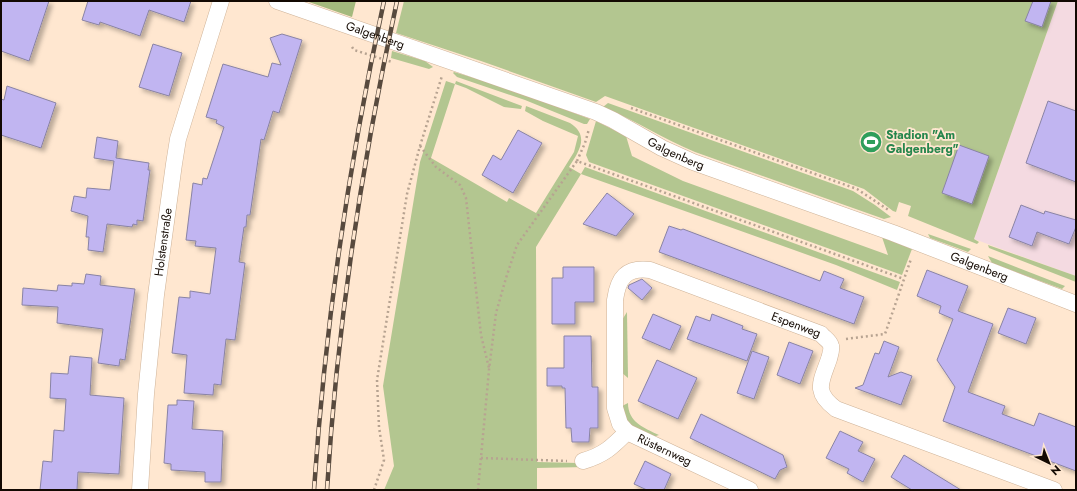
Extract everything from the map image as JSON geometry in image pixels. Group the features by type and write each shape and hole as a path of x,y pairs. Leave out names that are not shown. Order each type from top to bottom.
{"street":[{"name":"Holstenstraße","path":"140,490 146,394 156,295 178,139 221,1"},
{"name":"Galgenberg","path":"277,1 596,112 662,148 693,162 917,242 1076,304"},
{"name":"Espenweg","path":"627,432 620,424 615,408 616,288 620,281 632,271 639,269 650,270 821,334 828,341 831,347 821,381 821,391 823,397 836,409 1054,490"},
{"name":"Rüsternweg","path":"583,462 598,457 627,432 750,490"}],"path":[{"path":"374,490 384,460 377,380 407,194 446,60"},
{"path":"577,161 585,143 589,128"},
{"path":"420,146 436,167 460,185 466,198 481,336 489,370"},
{"path":"828,341 885,334 917,242"},
{"path":"481,458 583,462"}],"shaded area":[{"path":"1058,1 1076,1 1076,276 974,239"}],"green space":[{"path":"306,1 356,1 352,17"},
{"name":"Stadion \"Am Galgenberg\"","path":"404,1 1058,1 974,239 979,242 977,244 908,216 911,206 899,202 896,212 893,211 864,189 605,96 596,102 481,61 396,33"},
{"path":"392,51 425,61 433,67 429,69 391,58"},
{"path":"454,72 505,87 590,119 587,124 584,124 525,100 457,77 453,73"},
{"path":"446,81 455,84 431,158 507,202 509,198 536,213 574,152 578,136 543,121 525,111 526,106 570,123 580,133 581,144 569,167 581,174 536,247 537,462 578,463 587,467 537,468 537,490 384,490 394,466 383,386 420,162"},
{"path":"456,81 522,106 521,109 504,107 455,84"},
{"path":"608,103 853,191 891,217 884,219 695,152 603,107"},
{"path":"596,121 626,136 632,156 683,181 888,255 882,237 912,249 902,275 589,162 586,155"},
{"path":"585,167 900,282 897,290 836,265 581,174"},
{"path":"928,234 971,249 968,252 930,238"},
{"path":"988,245 1076,276 1076,282 989,248"},
{"path":"988,256 1065,286 1062,289 992,263"},
{"path":"627,312 628,378 621,372 622,320"},
{"path":"628,403 629,410 634,420 643,427 659,435 650,438 639,432 625,419 622,406"}],"building":[{"path":"1,1 49,1 29,61 1,51"},
{"path":"88,1 191,1 184,22 149,10 140,36 100,22 99,25 82,20"},
{"path":"1033,1 1051,1 1042,27 1025,21"},
{"path":"282,34 302,40 279,113 273,111 264,140 261,139 250,215 247,215 246,227 244,227 239,262 245,263 235,340 226,339 221,385 214,384 213,395 184,393 187,355 172,353 179,297 190,298 190,291 210,294 216,248 195,246 196,241 186,240 193,183 202,185 203,178 207,179 224,127 216,123 217,120 206,117 223,64 268,77 272,63 281,65 270,38"},
{"path":"153,44 182,53 169,96 139,87"},
{"path":"7,86 56,103 41,148 1,135 1,99 4,100"},
{"path":"1048,101 1076,111 1076,182 1026,163"},
{"path":"518,130 542,143 513,193 482,175 493,155 501,160"},
{"path":"97,137 118,141 116,158 149,163 148,170 150,170 143,221 137,220 137,225 133,224 132,227 107,224 103,252 88,250 89,237 86,237 88,216 71,211 74,196 86,198 87,188 110,190 114,161 94,158"},
{"path":"959,145 989,156 972,204 942,193"},
{"path":"607,193 634,214 616,236 583,224"},
{"path":"1021,205 1044,214 1045,211 1076,220 1076,227 1069,244 1037,232 1032,246 1009,237"},
{"path":"669,226 681,230 683,229 820,281 824,271 844,279 840,288 864,297 854,324 659,252"},
{"path":"563,267 594,267 594,302 575,302 575,324 552,324 552,278 563,278"},
{"path":"927,270 968,286 958,311 993,324 968,392 1005,406 1002,414 1034,426 1039,413 1076,427 1076,471 943,421 955,387 937,360 953,319 939,313 941,306 917,296"},
{"path":"86,274 101,276 100,285 135,289 125,360 120,359 119,366 98,363 103,329 57,323 58,307 22,305 23,288 57,291 58,285 72,286 72,283 84,284"},
{"path":"642,279 652,288 642,300 628,288 629,285"},
{"path":"1008,308 1036,318 1026,344 998,333"},
{"path":"653,314 681,326 670,350 642,338"},
{"path":"712,314 743,326 742,329 757,334 747,361 687,339 696,316 710,321"},
{"path":"564,336 591,336 592,387 598,387 598,428 590,428 589,442 572,442 571,428 566,428 565,388 562,388 562,386 547,386 547,368 564,368"},
{"path":"884,341 899,347 888,377 901,372 912,376 901,405 855,388 863,385 875,353 879,354"},
{"path":"789,342 813,351 800,384 777,375"},
{"path":"752,351 769,357 754,399 737,393"},
{"path":"70,356 92,358 90,395 124,398 119,474 78,472 77,490 40,490 43,461 52,462 54,430 64,431 66,399 50,398 51,373 68,374"},
{"path":"657,360 697,378 678,419 638,401"},
{"path":"177,400 194,401 192,429 223,431 221,482 205,482 205,472 171,470 171,464 164,463 168,405 177,405"},
{"path":"701,414 783,455 787,467 780,470 775,479 690,438"},
{"path":"840,431 863,442 858,451 875,459 863,482 847,473 849,469 826,458"},
{"path":"904,455 961,490 912,490 891,477"},
{"path":"645,461 671,474 664,490 647,490 634,484"}],"railway":[{"path":"314,490 325,367 340,244 360,122 384,1"},
{"path":"327,490 331,428 344,305 362,183 384,61 397,1"}],"place":[{"name":"Stadion \"Am Galgenberg\"","path":"871,142"}]}
